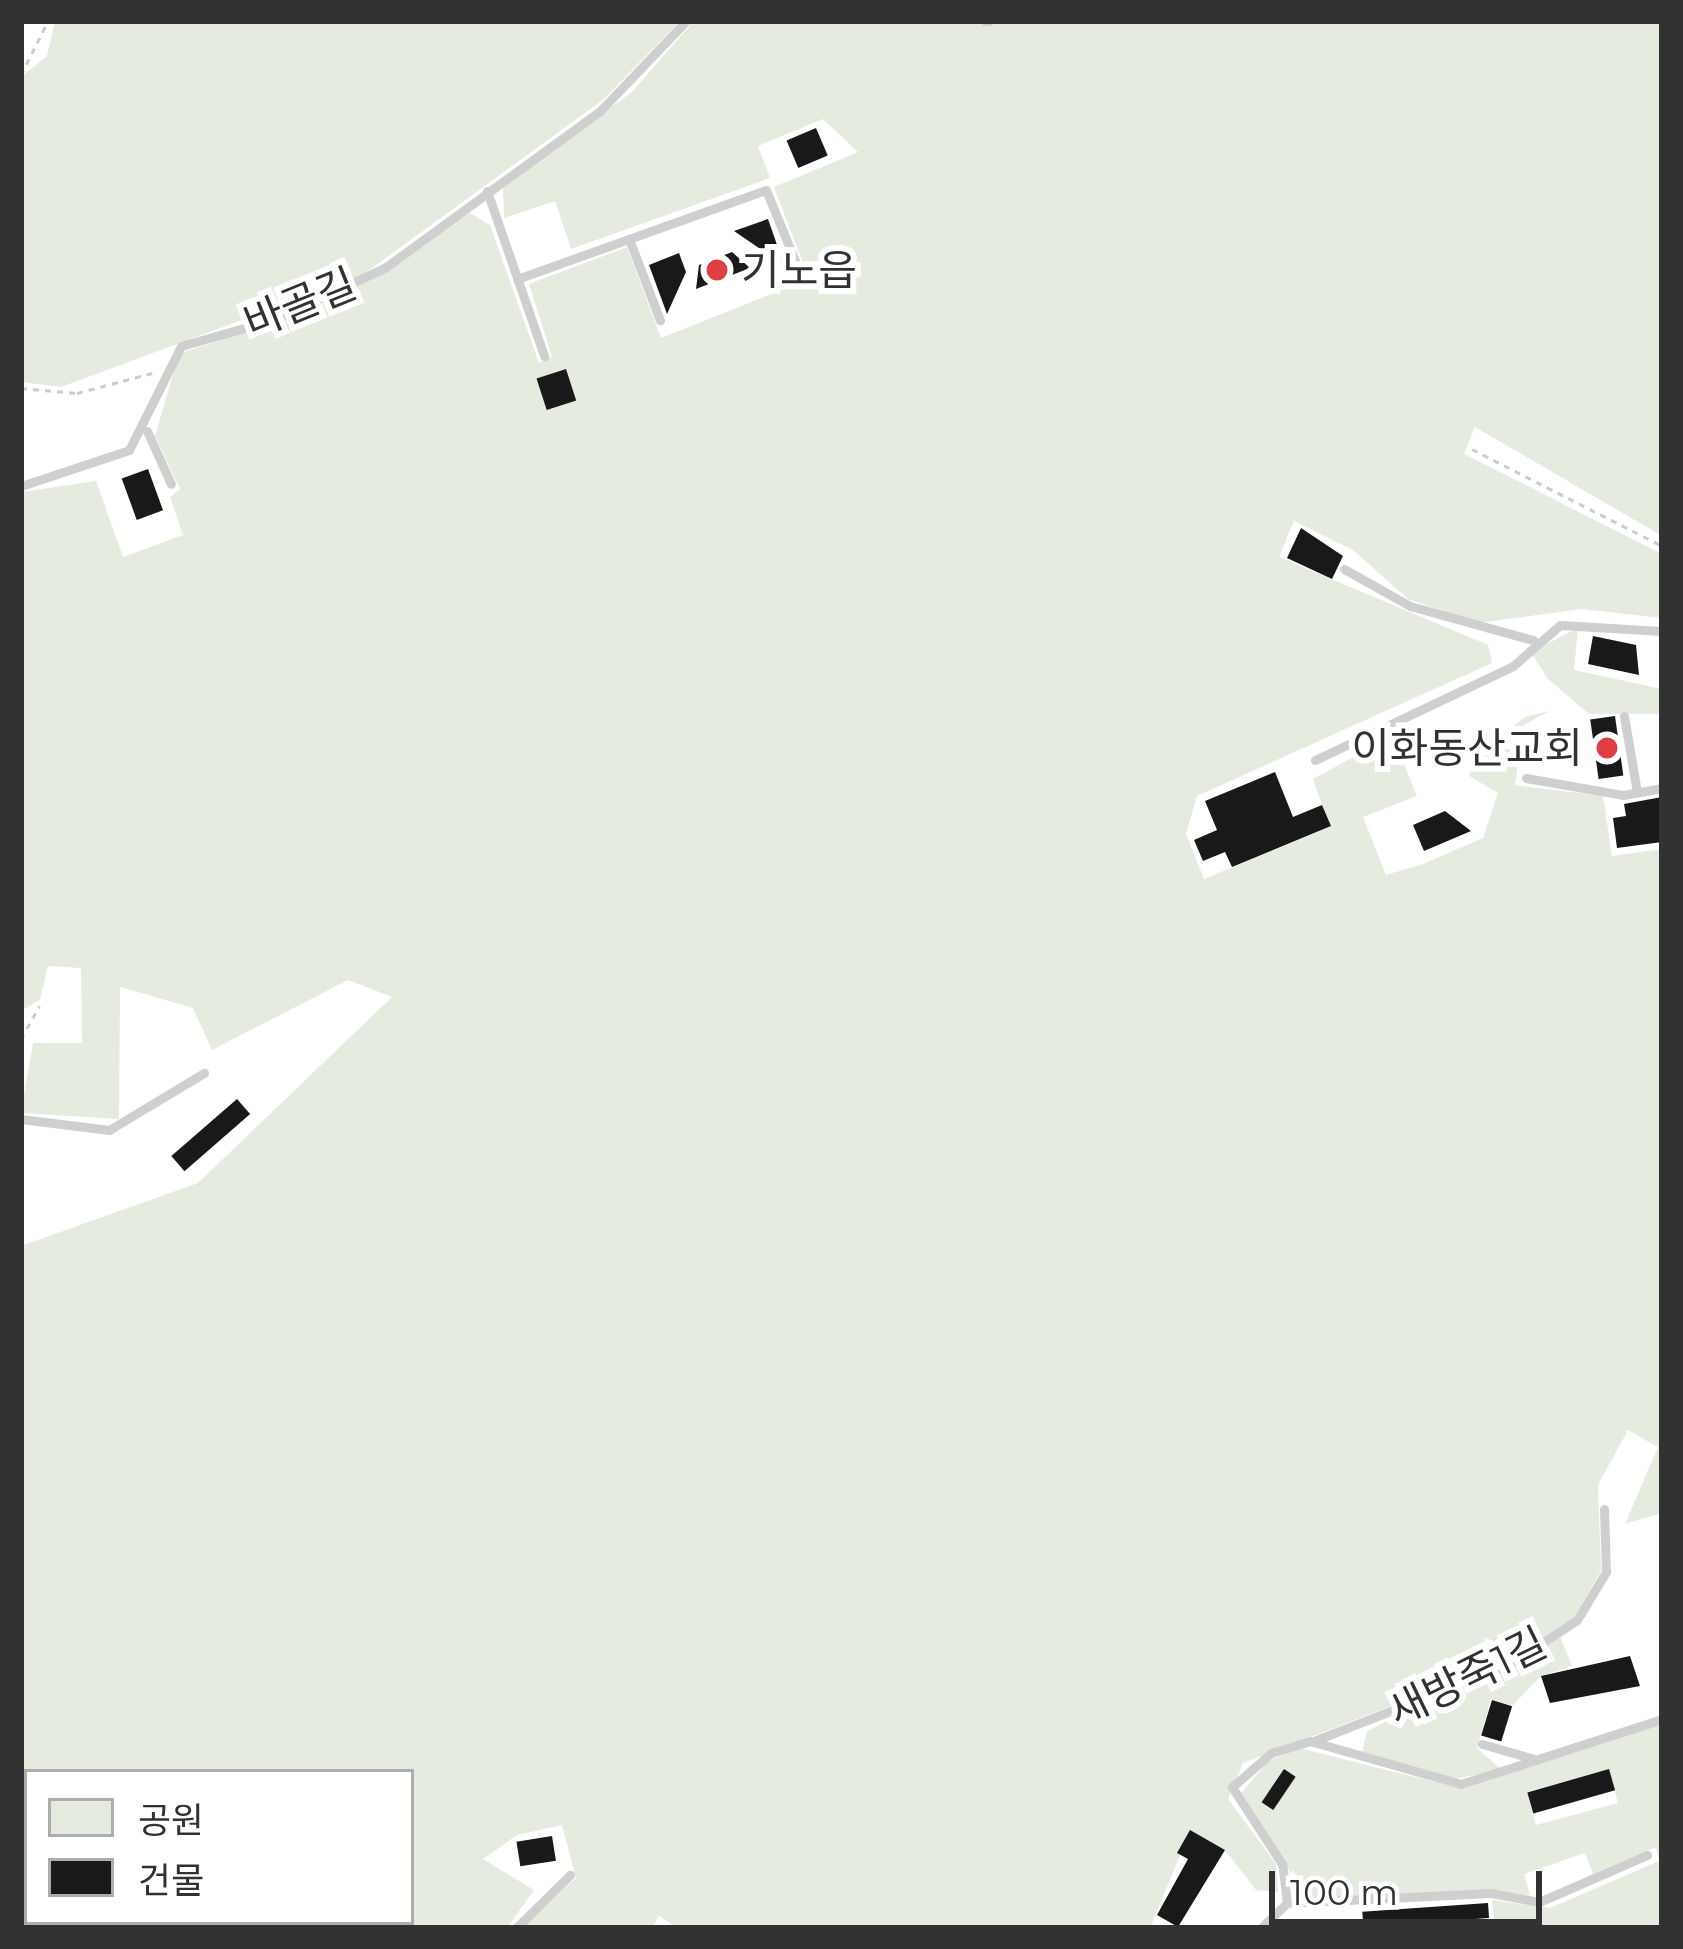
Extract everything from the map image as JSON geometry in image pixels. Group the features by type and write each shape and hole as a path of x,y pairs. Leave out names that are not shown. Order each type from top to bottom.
{"lane":[{"name":"바골길","path":"147,430 181,346 358,282 600,111 686,21"},
{"path":"517,278 766,190 796,263"},
{"path":"487,191 544,356"},
{"path":"629,238 660,320"},
{"path":"21,486 111,460 147,430 171,484"},
{"path":"1345,569 1410,607 1533,640"},
{"path":"1315,760 1513,666 1533,640 1583,622 1662,631"},
{"path":"1624,716 1636,792"},
{"path":"1526,778 1636,792 1662,788"},
{"path":"21,1119 109,1130 204,1073"},
{"name":"새방죽1길","path":"1287,1903 1282,1864 1232,1786 1257,1760 1508,1665 1577,1620 1606,1572 1604,1509"},
{"name":"새방죽1길","path":"1310,1741 1445,1783 1662,1719"},
{"name":"새방죽1길","path":"1482,1744 1534,1760"},
{"path":"1261,1928 1287,1903 1491,1893 1539,1902 1647,1855"},
{"path":"516,1928 570,1875"}],"path":[{"path":"22,74 48,21"},
{"path":"21,388 77,393 166,375"},
{"path":"1472,449 1662,546"},
{"path":"21,1039 39,1006"}],"green space":[{"path":"55,21 680,21 604,99 361,276 61,387 21,382 21,77 47,56"},
{"path":"694,21 1662,21 1662,536 1475,427 1464,454 1662,554 1662,618 1582,609 1478,623 1408,599 1353,550 1294,521 1279,557 1488,645 1492,663 1197,796 1186,834 1204,879 1330,827 1313,779 1392,736 1417,796 1363,817 1386,875 1423,864 1483,838 1498,793 1469,776 1476,756 1525,717 1549,711 1524,725 1515,785 1603,796 1612,856 1662,849 1662,1513 1625,1524 1658,1447 1628,1430 1598,1485 1601,1571 1574,1618 1505,1662 1243,1763 1228,1799 1276,1864 1278,1892 1256,1890 1225,1850 1190,1831 1150,1928 678,1928 659,1916 652,1928 522,1928 576,1878 562,1825 517,1835 483,1859 534,1890 507,1928 21,1928 21,1246 198,1183 392,997 348,980 212,1050 193,1008 120,987 119,1119 21,1113 33,1043 82,1043 81,968 48,966 40,1000 21,1011 21,492 96,481 123,557 183,535 170,497 180,489 155,436 179,354 315,308 470,213 490,225 539,363 552,357 529,284 627,247 661,338 809,279 774,187 858,152 823,119 758,146 770,178 571,249 555,201 504,218 503,186 632,92"},
{"path":"1578,628 1574,670 1662,689 1662,714 1589,714 1547,678 1531,652"},
{"path":"1560,1636 1572,1666 1541,1676 1512,1706 1491,1699 1477,1748 1502,1770 1449,1780 1362,1753 1367,1731"},
{"path":"1662,1723 1662,1928 1495,1928 1492,1900 1550,1908 1659,1861 1656,1847 1593,1874 1585,1853 1524,1874 1530,1895 1309,1900 1239,1796 1268,1761 1299,1748 1463,1789","holes":["1609,1769 1618,1803 1536,1825 1527,1792"]}],"building":[{"path":"816,128 828,156 798,168 787,141"},
{"path":"768,219 784,265 734,231"},
{"path":"732,252 750,268 696,289 699,265"},
{"path":"679,253 686,272 667,314 649,265"},
{"path":"566,369 576,400 547,410 537,379"},
{"path":"148,469 163,510 137,520 122,479"},
{"path":"1301,528 1343,556 1332,579 1287,558"},
{"path":"1593,636 1636,645 1639,675 1588,664"},
{"path":"1615,716 1623,775 1599,779 1590,719"},
{"path":"1275,772 1293,817 1322,805 1331,826 1232,867 1225,852 1203,861 1194,840 1217,830 1205,801"},
{"path":"1662,797 1662,842 1617,848 1613,818 1626,816 1624,804"},
{"path":"1445,811 1471,831 1424,851 1413,825"},
{"path":"237,1099 250,1114 184,1171 171,1156"},
{"path":"1630,1656 1640,1686 1550,1703 1541,1676"},
{"path":"1492,1700 1512,1706 1501,1742 1481,1735"},
{"path":"1284,1769 1296,1777 1273,1810 1262,1802"},
{"path":"1609,1769 1615,1790 1533,1814 1527,1792"},
{"path":"1190,1830 1225,1850 1178,1927 1157,1915 1188,1859 1177,1853"},
{"path":"552,1836 556,1861 520,1866 516,1842"},
{"path":"1488,1903 1489,1918 1363,1927 1362,1912"}],"place":[{"name":"기노읍","path":"717,270"},
{"name":"이화동산교회","path":"1607,748"}]}
